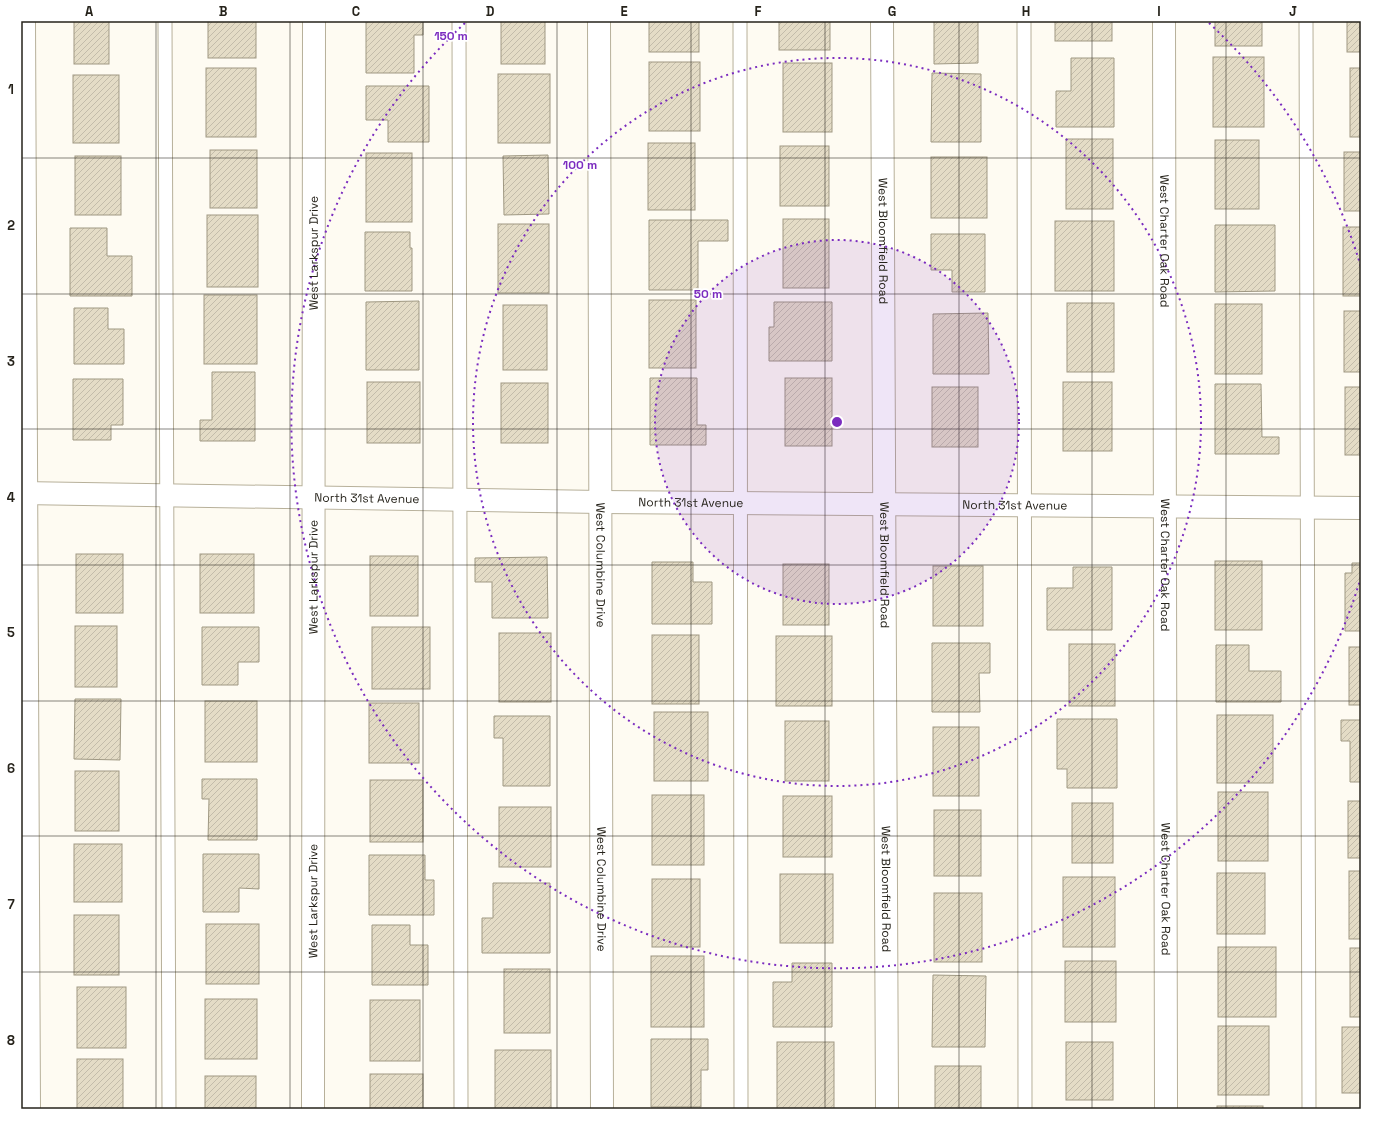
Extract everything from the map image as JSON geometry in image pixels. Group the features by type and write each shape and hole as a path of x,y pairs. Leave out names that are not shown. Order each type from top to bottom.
{"street":[{"path":"24,21 24,493 29,1109"},
{"name":"West Larkspur Drive","path":"313,1109 314,21"},
{"name":"West Columbine Drive","path":"599,21 602,1109"},
{"name":"West Bloomfield Road","path":"882,21 883,505 887,1109"},
{"name":"West Charter Oak Road","path":"1164,21 1166,1109"},
{"name":"North 31st Avenue","path":"24,493 601,502 1361,508"}],"lane":[{"path":"165,21 168,495 169,1109"},
{"path":"459,21 461,1109"},
{"path":"740,21 741,1109"},
{"path":"1024,21 1025,1109"},
{"path":"1306,21 1309,1109"}],"building":[{"path":"74,21 109,21 109,64 74,64"},
{"path":"208,21 256,21 256,58 208,58"},
{"path":"366,21 423,21 423,35 414,35 414,73 366,73"},
{"path":"501,21 545,21 545,64 501,64"},
{"path":"649,21 699,21 699,52 649,52"},
{"path":"779,21 830,21 830,50 779,50"},
{"path":"934,21 978,21 978,63 934,64"},
{"path":"1055,21 1112,21 1112,41 1055,41"},
{"path":"1215,21 1262,21 1262,46 1215,46"},
{"path":"1347,21 1361,21 1361,52 1347,52"},
{"path":"1213,57 1264,57 1264,127 1213,127"},
{"path":"1071,58 1114,58 1114,127 1056,127 1056,91 1071,91"},
{"path":"649,62 700,62 700,131 649,131"},
{"path":"783,63 832,63 832,132 783,132"},
{"path":"206,68 256,68 256,137 206,137"},
{"path":"1350,68 1361,68 1361,137 1350,137"},
{"path":"932,73 981,74 981,142 931,142"},
{"path":"498,74 550,74 550,143 498,143"},
{"path":"73,75 119,75 119,143 73,143"},
{"path":"366,86 429,86 429,142 388,142 388,120 366,120"},
{"path":"1066,139 1113,139 1113,209 1066,209"},
{"path":"1215,140 1259,140 1259,209 1215,209"},
{"path":"648,143 695,143 695,210 648,210"},
{"path":"780,146 829,146 829,206 780,206"},
{"path":"210,150 257,150 257,208 210,208"},
{"path":"1344,152 1361,152 1361,211 1344,211"},
{"path":"366,153 412,153 412,222 366,222"},
{"path":"548,155 549,214 504,215 503,156"},
{"path":"75,156 121,156 121,215 75,215"},
{"path":"931,157 987,157 987,218 931,218"},
{"path":"207,215 258,215 258,287 207,287"},
{"path":"783,219 829,219 829,288 783,288"},
{"path":"649,220 728,220 728,241 698,241 698,290 649,290"},
{"path":"1055,221 1114,221 1114,291 1055,291"},
{"path":"498,224 549,224 549,293 498,293"},
{"path":"1215,225 1275,225 1275,291 1215,292"},
{"path":"1343,227 1361,227 1361,296 1343,296"},
{"path":"70,228 107,228 107,256 132,256 132,296 70,296"},
{"path":"365,232 410,232 410,248 412,248 412,291 365,291"},
{"path":"931,234 985,234 985,292 952,292 952,270 931,270"},
{"path":"204,295 257,295 257,364 204,364"},
{"path":"649,300 696,300 696,368 649,368"},
{"path":"419,301 419,370 366,370 366,302"},
{"path":"774,302 832,302 832,361 769,361 769,327 774,327"},
{"path":"1067,303 1114,303 1114,372 1067,372"},
{"path":"1215,304 1262,304 1262,374 1215,374"},
{"path":"503,305 547,305 547,370 503,370"},
{"path":"74,308 108,308 108,329 124,329 124,364 74,364"},
{"path":"1344,311 1361,311 1361,372 1344,372"},
{"path":"988,313 989,374 933,374 933,314"},
{"path":"212,372 255,372 255,441 200,441 200,420 212,420"},
{"path":"650,378 697,378 697,425 706,425 706,445 650,445"},
{"path":"785,378 832,378 832,446 785,446"},
{"path":"73,379 123,379 123,425 111,425 111,440 73,440"},
{"path":"367,382 420,382 420,443 367,443"},
{"path":"1063,382 1112,382 1112,451 1063,451"},
{"path":"501,383 548,383 548,443 501,443"},
{"path":"1215,384 1261,384 1262,437 1279,437 1279,454 1215,454"},
{"path":"932,387 978,387 978,447 932,447"},
{"path":"1345,387 1361,387 1361,455 1345,455"},
{"path":"76,554 123,554 123,613 76,613"},
{"path":"200,554 254,554 254,613 200,613"},
{"path":"370,556 418,556 418,616 370,616"},
{"path":"547,557 548,618 492,618 492,582 475,582 475,558"},
{"path":"1215,561 1262,561 1262,630 1215,630"},
{"path":"652,562 693,562 693,582 712,582 712,624 652,624"},
{"path":"1352,563 1361,563 1361,631 1345,631 1345,573 1352,573"},
{"path":"783,564 829,564 829,625 783,625"},
{"path":"933,566 983,566 983,626 933,626"},
{"path":"1073,567 1112,567 1112,630 1047,630 1047,588 1073,588"},
{"path":"75,626 117,626 117,687 75,687"},
{"path":"202,627 259,627 259,662 238,662 238,685 202,685"},
{"path":"372,627 430,627 430,689 372,689"},
{"path":"499,633 551,633 551,702 499,702"},
{"path":"652,635 699,635 699,704 652,704"},
{"path":"776,636 832,636 832,706 776,706"},
{"path":"932,643 990,643 990,673 979,673 980,712 932,712"},
{"path":"1069,644 1115,644 1115,706 1069,706"},
{"path":"1216,645 1249,645 1249,671 1281,671 1281,702 1216,702"},
{"path":"1349,647 1361,647 1361,705 1349,705"},
{"path":"75,699 121,699 120,760 74,759"},
{"path":"205,701 257,701 257,762 205,762"},
{"path":"369,703 419,703 419,763 369,763"},
{"path":"654,712 708,712 708,781 654,781"},
{"path":"1217,715 1273,715 1273,783 1217,783"},
{"path":"494,716 550,716 550,786 503,786 503,738 494,738"},
{"path":"1057,719 1117,719 1117,788 1067,788 1067,769 1057,769"},
{"path":"1341,720 1361,720 1361,782 1350,782 1350,741 1341,741"},
{"path":"785,721 829,721 829,781 785,781"},
{"path":"933,727 979,727 979,796 933,796"},
{"path":"75,771 119,771 119,831 75,831"},
{"path":"202,779 257,779 257,840 208,840 209,799 202,799"},
{"path":"370,780 423,780 423,842 370,842"},
{"path":"1218,792 1268,792 1268,861 1218,861"},
{"path":"652,795 704,795 704,865 652,865"},
{"path":"783,796 832,796 832,857 783,857"},
{"path":"1348,801 1361,801 1361,858 1348,858"},
{"path":"1072,803 1113,803 1113,863 1072,863"},
{"path":"499,807 551,807 551,867 499,867"},
{"path":"934,810 981,810 981,876 934,876"},
{"path":"74,844 122,844 122,902 74,902"},
{"path":"203,854 259,854 259,889 239,888 239,912 203,912"},
{"path":"369,855 425,855 425,880 434,880 434,915 369,915"},
{"path":"1349,871 1361,871 1361,939 1349,939"},
{"path":"1217,873 1265,873 1265,934 1217,934"},
{"path":"780,874 833,874 833,943 780,943"},
{"path":"1063,877 1115,877 1115,947 1063,947"},
{"path":"652,879 700,879 700,947 652,947"},
{"path":"493,883 550,883 550,953 482,953 482,918 493,918"},
{"path":"934,893 982,893 982,962 934,962"},
{"path":"74,915 119,915 119,975 74,975"},
{"path":"206,924 259,924 259,984 206,984"},
{"path":"372,925 410,925 410,945 428,945 428,985 372,985"},
{"path":"1218,947 1276,947 1276,1017 1218,1017"},
{"path":"1350,948 1361,948 1361,1017 1350,1017"},
{"path":"651,956 704,956 704,1027 651,1027"},
{"path":"1065,961 1116,961 1116,1022 1065,1022"},
{"path":"792,963 832,963 832,1027 773,1027 773,982 792,982"},
{"path":"504,969 550,969 550,1033 504,1033"},
{"path":"933,975 986,976 985,1047 932,1047"},
{"path":"77,987 126,987 126,1048 77,1048"},
{"path":"205,999 257,999 257,1059 205,1059"},
{"path":"370,1000 420,1000 420,1061 370,1061"},
{"path":"1218,1026 1269,1026 1269,1095 1218,1095"},
{"path":"1342,1027 1361,1027 1361,1093 1342,1093"},
{"path":"651,1039 708,1039 708,1070 701,1070 701,1107 651,1107"},
{"path":"777,1042 834,1042 834,1109 777,1109"},
{"path":"1066,1042 1113,1042 1113,1100 1066,1100"},
{"path":"495,1050 551,1050 551,1109 495,1109"},
{"path":"77,1059 123,1059 123,1109 77,1109"},
{"path":"935,1066 981,1066 981,1109 935,1109"},
{"path":"370,1074 423,1074 423,1109 370,1109"},
{"path":"205,1076 256,1076 256,1109 205,1109"},
{"path":"1217,1106 1263,1106 1263,1109 1217,1109"}]}
